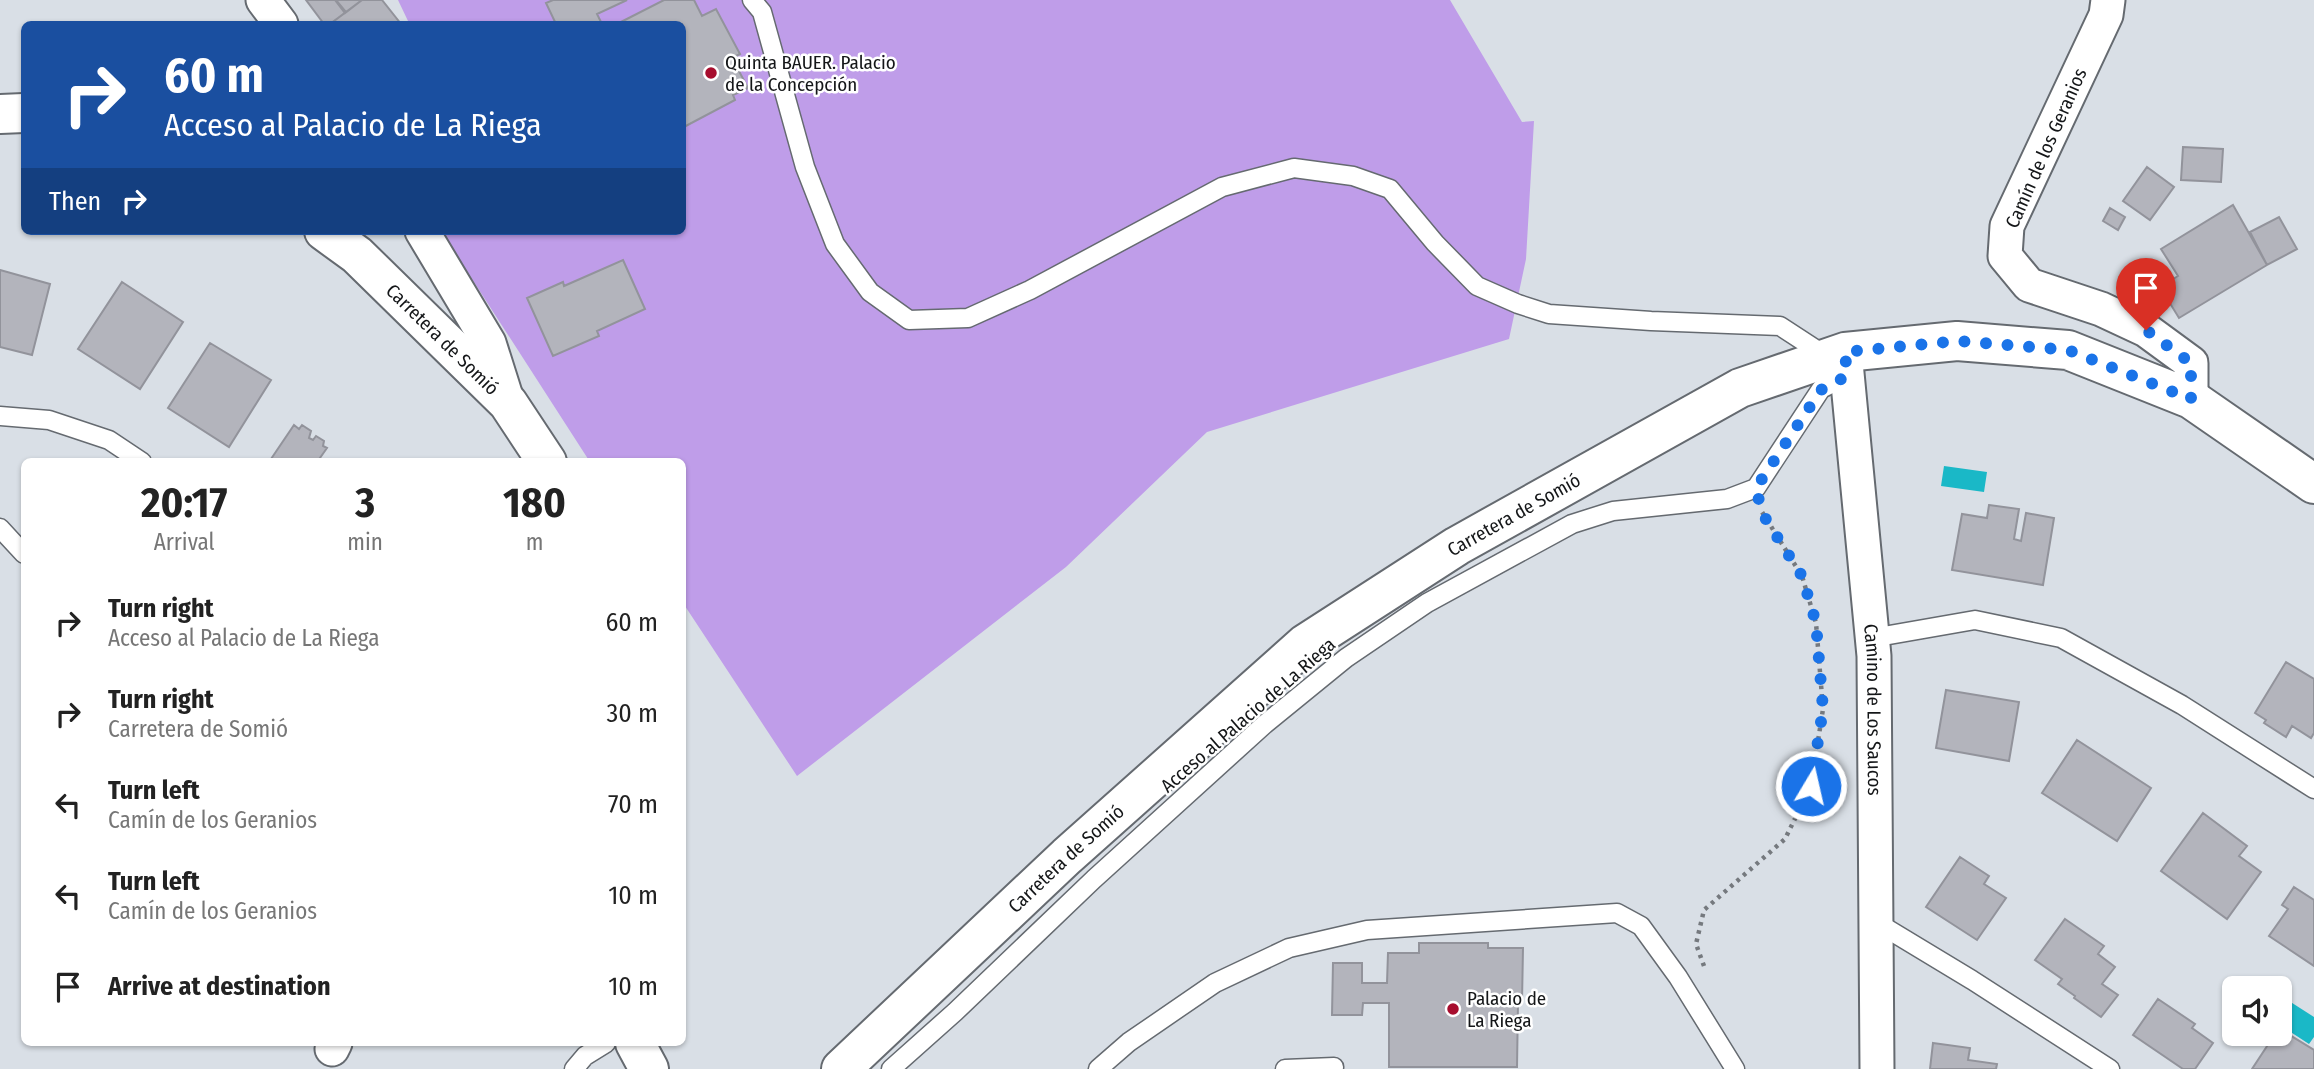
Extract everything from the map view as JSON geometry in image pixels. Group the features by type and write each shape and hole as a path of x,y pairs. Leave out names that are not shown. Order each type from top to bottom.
{"street":[{"path":"263,0 279,21"},
{"name":"Camín de los Geranios","path":"2108,0 2106,15 2007,226 2005,256 2029,285 2101,309 2146,330 2191,363 2191,399"},
{"path":"0,114 21,113"},
{"name":"Carretera de Somió","path":"330,235 357,255 508,403 544,458"},
{"path":"424,235 489,343 508,403"},
{"name":"Carretera de Somió","path":"841,1069 1067,856 1305,643 1457,546 1740,388 1840,362 1957,341 2068,350 2191,399 2314,484"},
{"name":"Camino de Los Saucos","path":"1840,362 1872,638 1877,1069"},
{"path":"637,1046 649,1069"}],"lane":[{"path":"752,0 762,12 805,167 835,244 870,292 909,320 968,317 1030,290 1222,187 1294,168 1353,176 1390,189 1434,243 1476,286 1518,304 1549,314 1780,326 1840,362 1756,488"},
{"path":"0,416 48,420 109,440 136,458"},
{"name":"Acceso al Palacio de La Riega","path":"891,1069 955,1013 1094,879 1265,724 1346,658 1427,603 1572,524 1613,511 1727,499 1756,488"},
{"path":"0,528 21,551"},
{"path":"1872,638 1975,620 2061,638 2182,705 2314,789"},
{"path":"1098,1069 1129,1042 1216,983 1289,948 1367,930 1617,913 1641,926 1678,977 1735,1069"},
{"path":"1876,922 2110,1069"},
{"path":"574,1069 585,1056 601,1046"},
{"path":"1285,1069 1334,1067"}],"path":[{"path":"1705,968 1696,944 1704,910 1784,839 1811,786 1823,709 1816,623 1802,576 1762,513 1756,488"}],"shaded area":[{"path":"398,0 1450,0 1522,122 1534,121 1526,259 1509,339 1207,432 1066,567 797,776 686,608 686,458 587,458 444,235 686,235 686,21 408,21"}],"water":[{"path":"1944,466 1987,472 1984,492 1941,486"},
{"path":"2292,1003 2314,1017 2314,1037 2309,1044 2292,1033"}],"building":[{"path":"306,0 336,0 346,12 334,21 322,21"},
{"path":"335,0 362,0 345,13"},
{"path":"362,0 382,0 399,21 334,21"},
{"path":"553,0 627,0 597,14 600,21 555,21 546,3"},
{"name":"Quinta BAUER. Palacio de la Concepción","path":"664,0 694,0 702,16 716,9 740,54 732,58 748,88 733,95 735,100 686,126 686,21 623,21"},
{"path":"2183,147 2223,149 2221,182 2181,180"},
{"path":"2147,167 2174,187 2150,220 2123,201"},
{"path":"2233,205 2267,265 2179,318 2160,287 2178,276 2161,249"},
{"path":"2110,208 2125,217 2118,230 2103,221"},
{"path":"2279,217 2297,249 2267,265 2250,232"},
{"path":"623,260 645,309 597,331 599,336 553,356 527,298 563,282 564,286"},
{"path":"0,270 50,284 32,355 0,347"},
{"path":"122,282 183,322 140,389 78,349"},
{"path":"210,343 271,380 229,447 168,408"},
{"path":"294,425 299,429 302,425 311,431 309,438 313,440 316,436 324,441 323,446 327,448 320,458 272,458"},
{"path":"1989,505 2019,509 2014,539 2021,541 2026,513 2054,518 2043,585 1952,570 1962,514 1987,518"},
{"path":"2286,662 2314,679 2314,733 2311,738 2292,726 2286,737 2264,723 2266,720 2255,713"},
{"path":"1946,690 2019,702 2009,761 1936,748"},
{"path":"2077,740 2151,788 2117,841 2042,793"},
{"path":"2203,813 2247,846 2239,856 2261,872 2227,919 2161,871"},
{"path":"1960,857 1989,876 1984,884 2006,898 1977,940 1926,907"},
{"path":"2294,887 2314,900 2314,966 2269,936 2288,909 2282,905"},
{"path":"2065,919 2104,946 2098,954 2115,967 2102,984 2118,995 2101,1017 2058,984 2062,979 2035,960"},
{"name":"Palacio de La Riega","path":"1419,943 1488,943 1488,948 1523,948 1522,1002 1518,1002 1517,1067 1389,1067 1389,1003 1363,1003 1362,1015 1332,1015 1333,963 1362,963 1362,983 1387,983 1388,953 1419,953"},
{"path":"2158,999 2195,1024 2192,1028 2213,1043 2195,1069 2183,1069 2133,1035"},
{"path":"2292,1036 2314,1050 2314,1069 2252,1069 2267,1046 2292,1046"},
{"path":"1933,1043 1970,1048 1968,1060 1997,1064 1996,1069 1930,1069"}],"place":[{"name":"Quinta BAUER. Palacio de la Concepción","path":"711,73"},
{"name":"Palacio de La Riega","path":"1453,1009"}],"route":[{"path":"1811,786 1823,709 1816,623 1802,576 1762,513 1756,488 1821,390 1847,376 1845,352 1957,341 2068,350 2191,399 2191,363 2146,330"}]}
